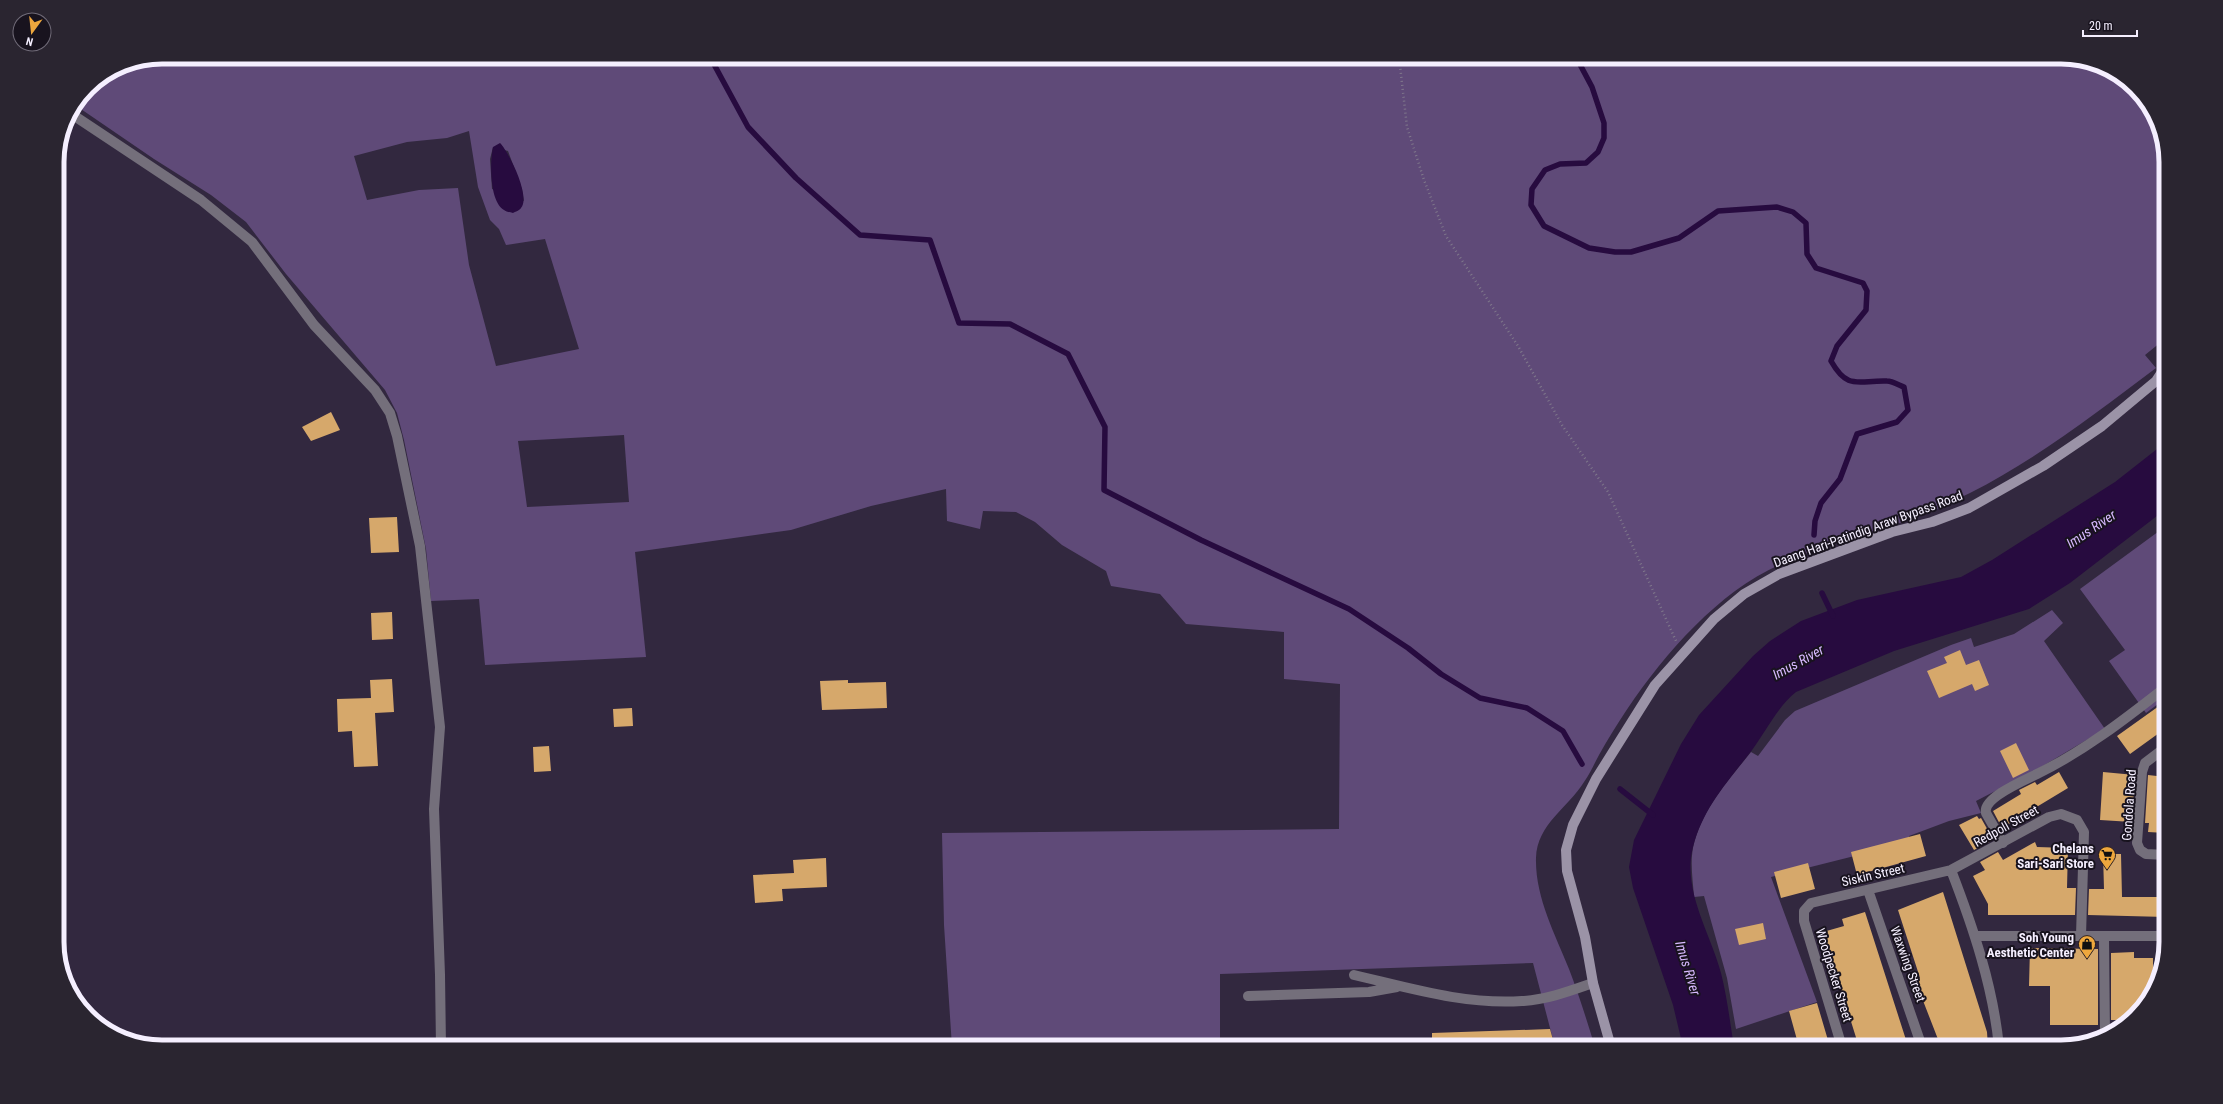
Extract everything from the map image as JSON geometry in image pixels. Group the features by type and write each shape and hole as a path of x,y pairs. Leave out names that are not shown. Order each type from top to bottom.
{"main road":[{"name":"Daang Hari-Patindig Araw Bypass Road","path":"1609,1040 1593,983 1586,937 1567,871 1566,850 1573,825 1596,779 1655,685 1714,619 1744,594 1779,574 1892,532 1932,522 1969,508 2043,466 2102,426 2156,381 2159,376"}],"street":[{"path":"75,116 201,200 252,242 314,325 376,390 390,413 397,436 420,546 440,727 434,809 441,1040"},
{"path":"2003,843 1986,813 1988,803 2015,785 2084,748 2159,692"},
{"name":"Gondola Road","path":"2159,752 2145,763 2142,772 2137,843 2140,850 2146,854 2159,855"},
{"name":"Redpoll Street","path":"1951,870 2049,817 2061,814 2077,820 2084,832 2081,936"},
{"path":"1951,870 1976,936 1997,1024 1998,1040"},
{"name":"Siskin Street","path":"1804,911 1811,903 1951,870"},
{"name":"Waxwing Street","path":"1868,890 1920,1040"},
{"name":"Woodpecker Street","path":"1804,911 1804,921 1840,1040"},
{"path":"1976,936 2159,936"},
{"path":"2104,936 2105,1030"},
{"path":"1354,975 1439,996 1486,1002 1524,1001 1565,993 1593,983"},
{"path":"1248,996 1369,992 1401,986"}],"path":[{"path":"1400,64 1406,127 1424,180 1446,236 1518,346 1562,425 1608,492 1682,654"}],"shaded area":[{"path":"155,64 2068,64 2093,69 2116,80 2135,97 2143,107 2154,130 2159,155 2159,344 2145,355 2156,368 2066,435 1995,480 1938,509 1806,554 1757,576 1714,608 1676,646 1659,666 1612,732 1586,779 1547,826 1538,846 1536,858 1537,873 1542,901 1573,979 1593,1040 1553,1040 1533,963 1220,974 1220,1040 952,1040 944,925 942,833 1339,829 1340,684 1284,679 1284,632 1186,624 1160,594 1111,586 1106,571 1062,545 1035,522 1016,512 983,511 980,529 947,521 946,489 871,506 791,530 635,552 646,657 485,665 479,599 431,601 426,549 404,440 397,413 385,390 286,274 246,222 211,195 154,159 79,108 88,97 107,80 124,71 136,67","holes":["469,131 478,187 490,220 499,229 506,245 545,239 579,349 496,366 469,265 458,188 419,190 367,200 354,156 407,142 447,138","493,147 508,151 522,189 524,201 492,189 490,159","624,435 629,502 527,507 518,441"]},
{"path":"2159,531 2159,703 2146,713 2109,661 2125,650 2080,589"},
{"path":"2052,610 2063,623 2044,641 2105,729 2036,770 1976,801 1981,813 1949,821 1909,836 1910,842 1771,877 1817,1002 1736,1029 1727,978 1704,896 1694,897 1692,872 1692,854 1697,834 1702,821 1725,785 1751,752 1758,756 1785,720 1795,711 1951,645 1971,638 1974,647 2014,634"}],"water":[{"path":"500,143 518,175 523,194 521,208 513,213 505,211 499,205 493,190 491,171 492,153 493,147"},
{"name":"Imus River","path":"2159,447 2159,514 2070,583 2029,609 1894,651 1796,692 1782,706 1755,746 1723,787 1709,809 1697,833 1693,847 1691,879 1694,895 1721,973 1733,1040 1681,1040 1673,1005 1633,888 1629,867 1634,840 1681,744 1699,715 1753,656 1770,641 1801,621 1857,600 1961,577 1992,560 2115,482"}],"building":[{"path":"331,412 340,430 311,441 302,427"},
{"path":"397,517 399,552 371,553 369,518"},
{"path":"392,612 393,639 372,640 371,613"},
{"path":"1960,650 1966,665 1979,660 1989,685 1975,691 1972,684 1939,698 1927,671 1947,663 1944,657"},
{"path":"392,679 394,712 375,713 378,766 354,767 352,731 338,732 337,699 371,698 370,680"},
{"path":"848,680 848,683 886,682 887,708 822,710 820,681"},
{"path":"2159,706 2159,733 2130,754 2117,736"},
{"path":"632,708 633,726 614,727 613,709"},
{"path":"2016,743 2029,770 2013,778 2000,751"},
{"path":"549,746 551,771 534,772 533,747"},
{"path":"2059,772 2068,788 2002,828 1993,811 2021,794 2019,790 2035,782 2037,785"},
{"path":"2103,772 2135,775 2132,822 2100,820"},
{"path":"2148,775 2159,776 2159,833 2148,832 2149,823 2145,823"},
{"path":"1977,816 1979,819 1981,818 1990,834 1988,835 1991,841 1974,850 1959,825"},
{"path":"1920,834 1926,856 1857,875 1851,852"},
{"path":"2035,842 2037,847 2068,848 2067,888 2076,888 2075,915 1988,915 1988,904 1973,876 1985,870 1980,862 1998,852 2003,860"},
{"path":"2103,854 2121,854 2122,897 2159,897 2159,917 2088,915 2089,889 2104,889"},
{"path":"826,858 827,887 782,889 783,901 755,903 753,875 794,873 793,860"},
{"path":"1808,863 1815,889 1781,898 1774,872"},
{"path":"1943,892 1987,1032 1988,1040 1968,1040 1968,1038 1962,1040 1938,1040 1915,980 1920,978 1898,910"},
{"path":"1865,912 1906,1040 1857,1040 1823,932 1844,926 1842,919"},
{"path":"1763,923 1766,939 1739,945 1735,929"},
{"path":"2030,948 2098,949 2098,1025 2050,1025 2050,986 2029,986"},
{"path":"2134,952 2134,958 2153,958 2154,975 2149,986 2135,1007 2121,1020 2111,1020 2111,953"},
{"path":"1817,1003 1828,1040 1797,1040 1789,1011"},
{"path":"1550,1029 1553,1040 1432,1040 1432,1033"}],"waterway":[{"path":"714,64 748,127 796,178 860,235 930,240 959,323 1010,324 1068,354 1105,427 1104,490 1201,540 1349,609 1408,648 1441,674 1480,698 1527,708 1563,731 1582,764"},
{"path":"1580,64 1592,87 1604,123 1604,138 1598,152 1586,163 1560,164 1545,170 1532,189 1531,205 1544,226 1589,248 1615,252 1631,252 1679,238 1718,211 1777,207 1793,212 1806,223 1807,254 1816,268 1863,283 1867,291 1866,310 1837,346 1831,361 1843,377 1854,382 1889,381 1904,387 1908,410 1897,422 1857,434 1840,479 1821,503 1815,521 1814,535"},
{"path":"1822,593 1833,616"},
{"path":"1620,789 1653,815"}],"place":[{"name":"Chelans Sari-Sari Store","path":"2107,870"},
{"name":"Soh Young Aesthetic Center","path":"2087,959"}]}
